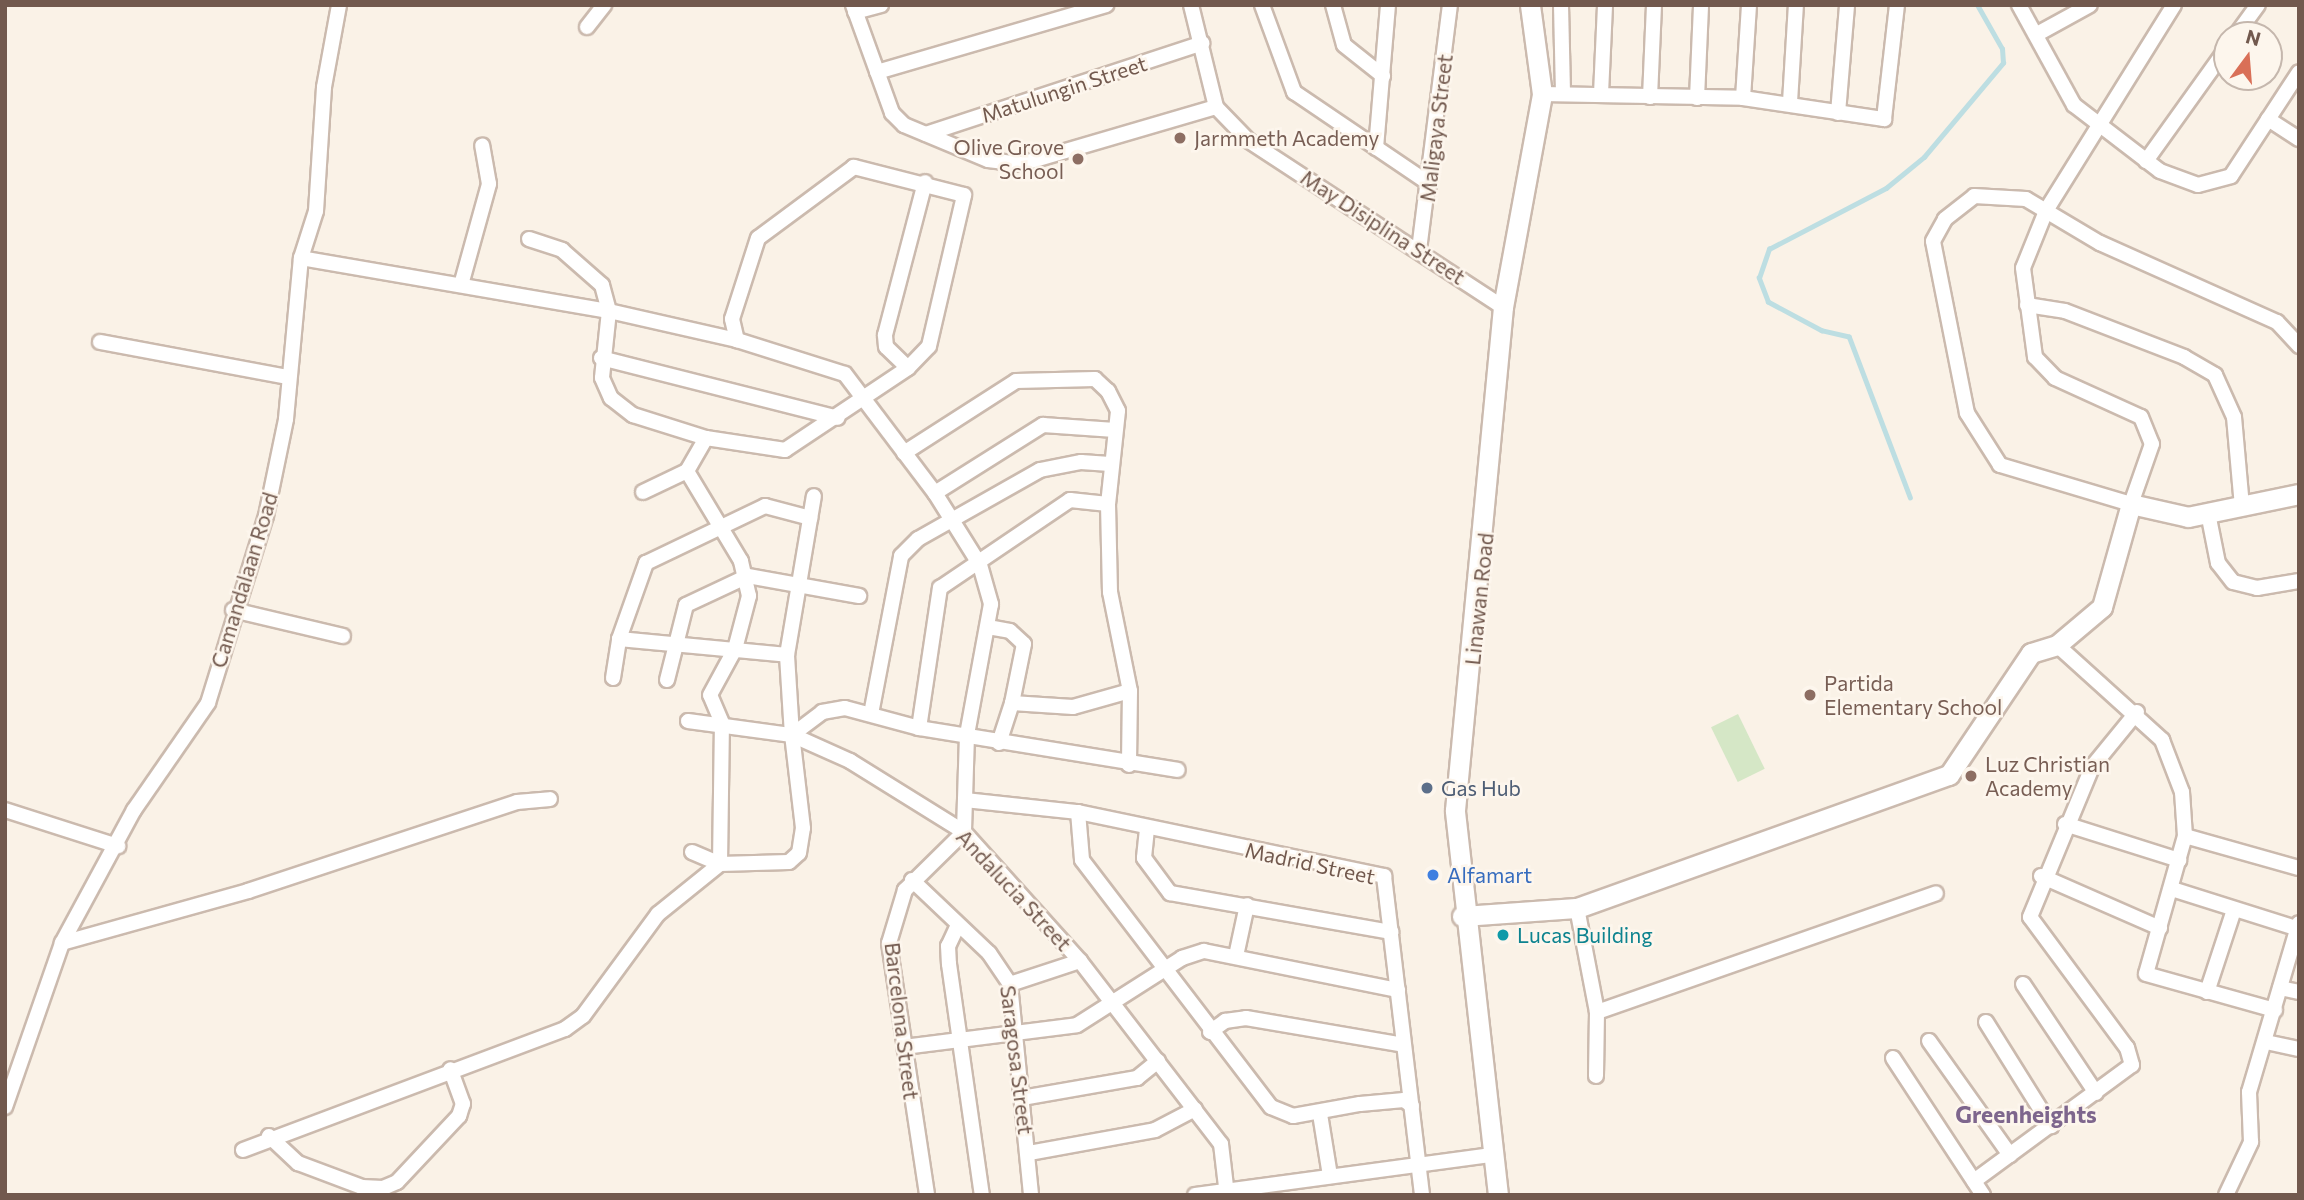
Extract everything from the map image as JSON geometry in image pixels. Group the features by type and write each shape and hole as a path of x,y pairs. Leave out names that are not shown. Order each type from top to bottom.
{"street":[{"name":"Camandalaan Road","path":"5,1107 62,943 118,846 134,810 208,703 233,610 266,516 286,419 287,377 301,258 316,211 324,87 339,5"},
{"path":"587,27 604,5"},
{"path":"881,5 854,9 892,113 926,134 988,160 1021,164 1216,107 1191,5"},
{"path":"877,72 1106,5"},
{"path":"1262,5 1294,92 1430,184"},
{"path":"1333,5 1343,45 1383,76"},
{"path":"1376,148 1388,5"},
{"name":"Maligaya Street","path":"1419,250 1430,184 1450,5"},
{"name":"Linawan Road","path":"1498,1195 1462,916 1455,810 1503,307 1542,94 1530,5"},
{"path":"1561,5 1563,91"},
{"path":"1601,94 1605,5"},
{"path":"1650,97 1654,5"},
{"path":"1697,98 1701,5"},
{"path":"1742,98 1749,5"},
{"path":"1790,102 1796,5"},
{"path":"1838,113 1847,5"},
{"path":"1542,94 1563,91 1650,97 1742,98 1790,102 1838,113 1884,119 1897,5"},
{"path":"2019,5 2039,33 2074,105 2096,125 2146,161 2198,185 2217,183 2231,176 2299,72"},
{"path":"2039,33 2090,5"},
{"path":"1462,916 1577,908 1949,775 2031,653 2057,645 2102,607 2131,504 2152,444 2141,417 2055,378 2035,358 2023,268 2046,211 2096,125 2174,5"},
{"path":"2246,21 2258,5"},
{"name":"Matulungin Street","path":"926,134 1202,43"},
{"path":"2146,161 2213,68"},
{"name":"May Disiplina Street","path":"1216,107 1249,141 1503,307"},
{"path":"2269,119 2299,139"},
{"path":"461,285 489,184 482,146"},
{"path":"529,239 585,266 602,285 609,311 601,358 611,398 633,415 706,438 785,450 838,418 865,396 908,368 929,346 964,195 925,182 854,167 758,238 732,319 737,340"},
{"path":"908,368 886,347 885,335 925,182"},
{"path":"2299,346 2277,322 2100,243 2026,199 1974,196 1945,219 1933,241 1967,413 2000,465 2131,504 2188,517 2299,494"},
{"path":"301,258 609,311 737,340 845,374 865,396 887,432 935,493 980,565 990,604 967,735 964,832"},
{"path":"2027,305 2065,311 2184,356 2215,375 2234,417 2242,506"},
{"path":"100,342 287,377"},
{"path":"601,358 838,418"},
{"path":"904,453 1016,381 1095,379 1118,411 1110,464 1108,504 1111,592 1130,691 1129,765"},
{"path":"935,493 1006,443 1044,425 1115,430"},
{"path":"643,492 687,471 706,438"},
{"path":"871,714 901,556 918,539 953,523 1040,470 1081,462 1110,464"},
{"path":"687,471 718,529 748,576 735,649 710,695 722,723 720,864"},
{"path":"692,852 720,864 789,862 799,853 803,787 792,735 787,655 814,496"},
{"path":"919,728 940,587 980,565 1070,500 1108,504"},
{"path":"613,678 619,639 646,563 765,506 810,518"},
{"path":"2208,513 2218,563 2233,582 2256,588 2299,581"},
{"path":"667,680 685,605 748,576 798,582 859,596"},
{"path":"233,610 343,636"},
{"path":"988,627 1010,631 1024,644 1012,703 999,743"},
{"path":"619,639 787,655"},
{"path":"2057,645 2137,712 2162,740 2182,792 2185,836 2146,974 2275,1010"},
{"path":"1012,703 1073,707 1130,691"},
{"path":"792,735 822,712 871,714 919,728 999,743 1129,765 1178,770"},
{"path":"1974,1181 2132,1065 2131,1057 2030,917 2041,876 2092,767 2137,712"},
{"name":"Andalucia Street","path":"688,721 722,723 792,735 850,761 964,832 1114,1002 1221,1144 1227,1193"},
{"path":"62,943 248,891 517,802 550,799"},
{"name":"Madrid Street","path":"965,800 1078,812 1147,829 1384,876 1422,1195"},
{"path":"5,810 118,846"},
{"path":"1078,812 1082,860 1210,1032 1271,1107 1293,1116 1320,1114 1360,1104 1404,1101 1412,1106"},
{"path":"2065,824 2179,860"},
{"path":"1147,829 1144,858 1170,893 1392,932"},
{"name":"Barcelona Street","path":"927,1195 889,943 894,910 912,880 964,832"},
{"path":"2185,836 2299,868"},
{"path":"243,1150 269,1136 565,1029 583,1016 658,914 720,864"},
{"path":"2041,876 2160,928"},
{"name":"Saragosa Street","path":"912,880 1004,969 1010,984 1031,1195"},
{"path":"2172,889 2234,910 2298,927 2249,1092 2251,1142 2226,1195"},
{"path":"1597,1012 1936,893"},
{"path":"1236,956 1247,905"},
{"path":"1577,908 1597,1012 1595,1076"},
{"path":"2207,992 2234,910"},
{"path":"958,925 948,946 957,1040 982,1195"},
{"path":"904,1047 1077,1025 1163,969 1204,951 1398,990"},
{"path":"1010,984 1080,961"},
{"path":"2023,984 2096,1093"},
{"path":"2280,988 2299,992"},
{"path":"1210,1032 1225,1021 1246,1018 1404,1045"},
{"path":"1986,1022 2051,1126"},
{"path":"1929,1041 2010,1155"},
{"path":"2266,1042 2299,1049"},
{"path":"1893,1058 1983,1195"},
{"path":"1022,1098 1137,1078 1158,1061"},
{"path":"269,1136 298,1163 362,1187 383,1188 397,1182 459,1115 463,1104 450,1069"},
{"path":"1028,1153 1155,1130 1195,1110"},
{"path":"1320,1114 1330,1176"},
{"path":"1195,1195 1227,1193 1330,1176 1492,1155"}],"green space":[{"path":"1738,714 1765,769 1738,782 1711,727"}],"waterway":[{"path":"1910,498 1849,337 1822,331 1768,302 1759,278 1769,249 1886,188 1924,157 2003,63 2002,49 1977,5"}],"place":[{"name":"Jarmmeth Academy","path":"1180,138"},
{"name":"Olive Grove School","path":"1078,159"},
{"name":"Partida Elementary School","path":"1810,695"},
{"name":"Luz Christian Academy","path":"1971,776"},
{"name":"Gas Hub","path":"1427,788"},
{"name":"Alfamart","path":"1433,875"},
{"name":"Lucas Building","path":"1503,935"}],"district":[{"name":"Greenheights","path":"2026,1114"}]}
